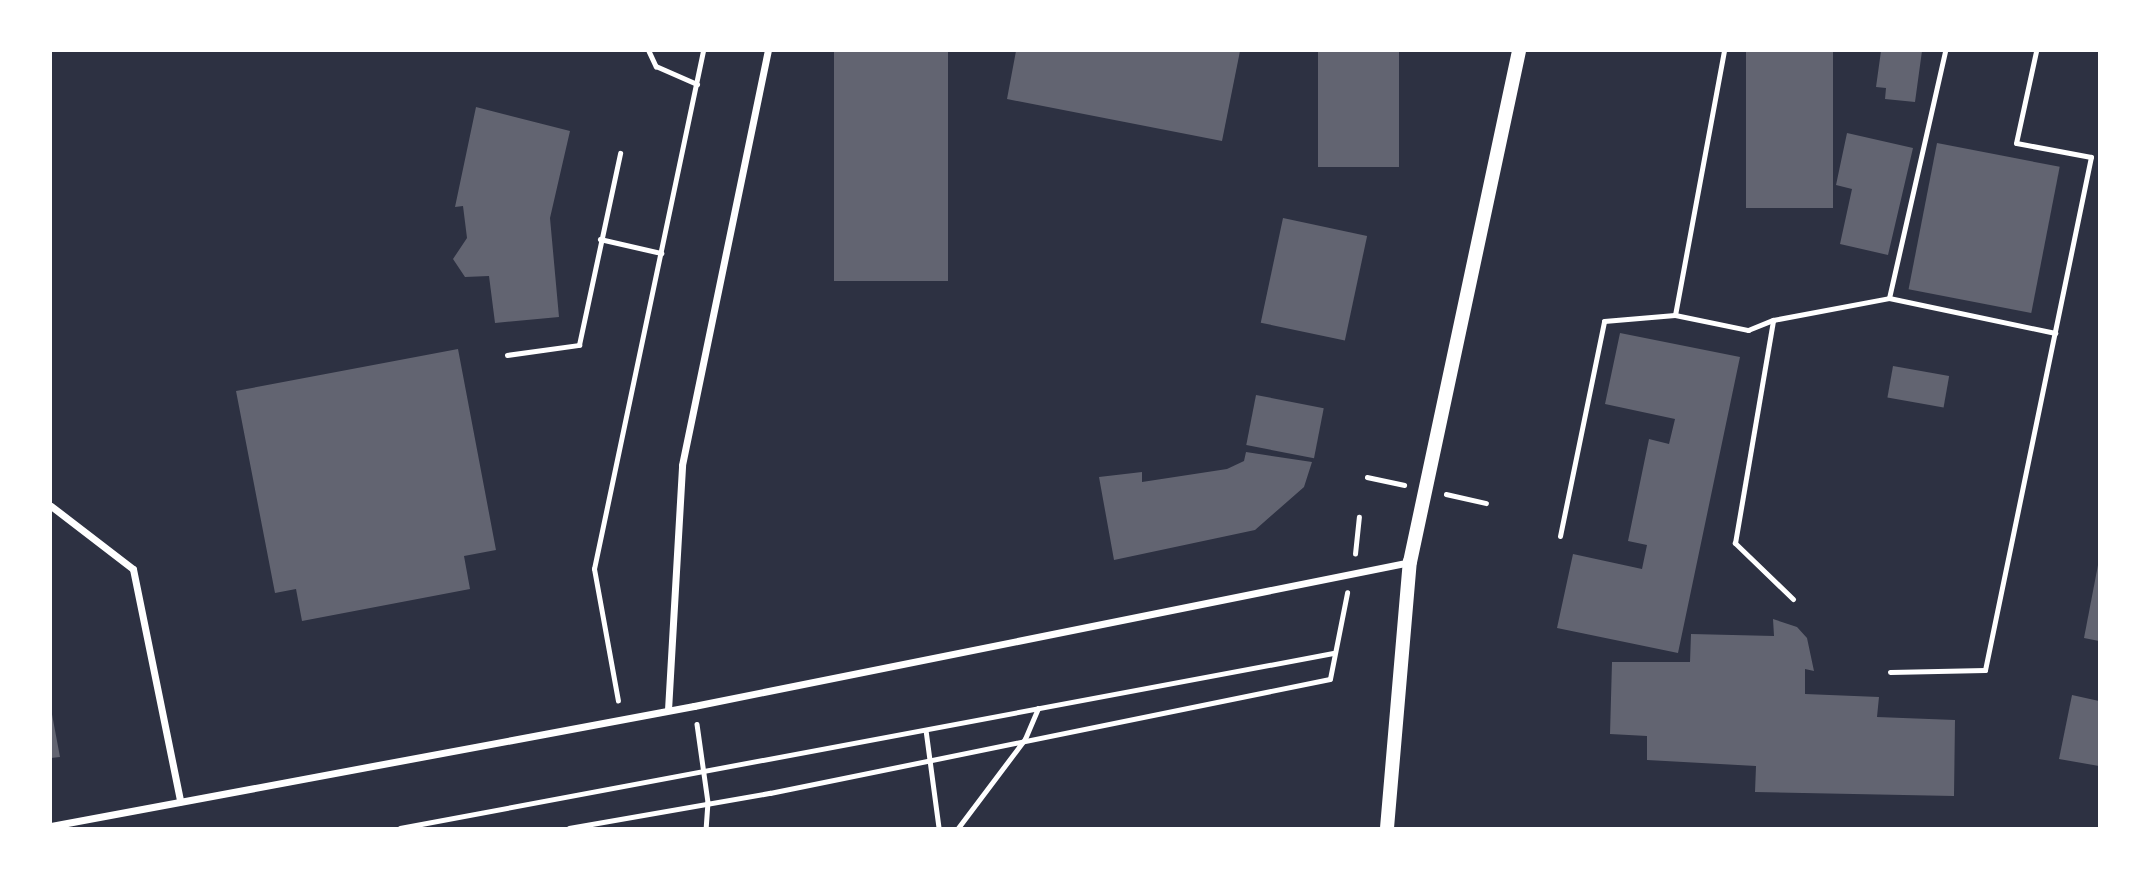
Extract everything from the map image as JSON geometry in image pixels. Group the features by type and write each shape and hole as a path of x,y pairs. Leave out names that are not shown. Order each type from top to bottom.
{"main road":[{"path":"1387,828 1410,562 1519,51"}],"street":[{"path":"668,710 682,465 768,51"},
{"path":"51,506 133,569 180,801"},
{"path":"51,826 694,706 1410,562"}],"lane":[{"path":"1675,314 1724,51"},
{"path":"1889,298 1945,51"},
{"path":"2036,51 2016,143 2099,159"},
{"path":"1890,672 1985,670 2091,157"},
{"path":"1560,536 1604,321 1675,314 1748,330 1773,320 1889,298 2055,333"},
{"path":"1773,320 1735,543 1793,599"}],"path":[{"path":"649,51 656,66 697,84"},
{"path":"621,719 594,569 703,51"},
{"path":"507,355 579,345 620,153"},
{"path":"600,239 661,253"},
{"path":"569,828 933,759 1330,679 1333,653 1352,573 1359,517"},
{"path":"400,828 1333,653"},
{"path":"694,706 708,802 706,828"},
{"path":"958,828 1025,739 1038,709"},
{"path":"926,730 933,759 939,828"}],"building":[{"path":"834,51 948,51 948,281 834,281"},
{"path":"1016,51 1240,51 1222,141 1007,99"},
{"path":"1318,51 1399,51 1399,167 1318,167"},
{"path":"1746,51 1833,51 1833,208 1746,208"},
{"path":"1881,51 1922,51 1915,102 1885,99 1886,88 1876,87"},
{"path":"476,107 570,131 550,218 559,317 495,323 489,276 465,277 453,259 467,238 463,206 455,207"},
{"path":"1847,133 1913,148 1888,255 1840,244 1852,189 1836,185"},
{"path":"1937,143 2060,167 2031,313 1909,289"},
{"path":"1283,218 1367,236 1345,341 1261,323"},
{"path":"1620,333 1740,357 1678,653 1557,628 1573,554 1642,569 1647,545 1628,541 1649,439 1669,444 1675,419 1605,404"},
{"path":"458,349 496,550 464,556 470,589 302,621 296,589 275,593 236,391"},
{"path":"1893,366 1949,376 1944,407 1887,398"},
{"path":"1256,395 1324,408 1314,458 1246,445"},
{"path":"1246,452 1312,462 1304,487 1255,530 1114,560 1099,477 1142,472 1142,482 1227,469 1244,461"},
{"path":"2099,566 2099,641 2084,638"},
{"path":"1773,619 1797,627 1807,638 1814,671 1805,669 1805,694 1879,697 1877,717 1955,720 1954,796 1755,792 1756,766 1647,760 1647,736 1610,734 1612,662 1690,662 1691,634 1774,636"},
{"path":"2072,695 2099,701 2099,766 2059,759"},
{"path":"51,709 60,757 51,758"}]}
